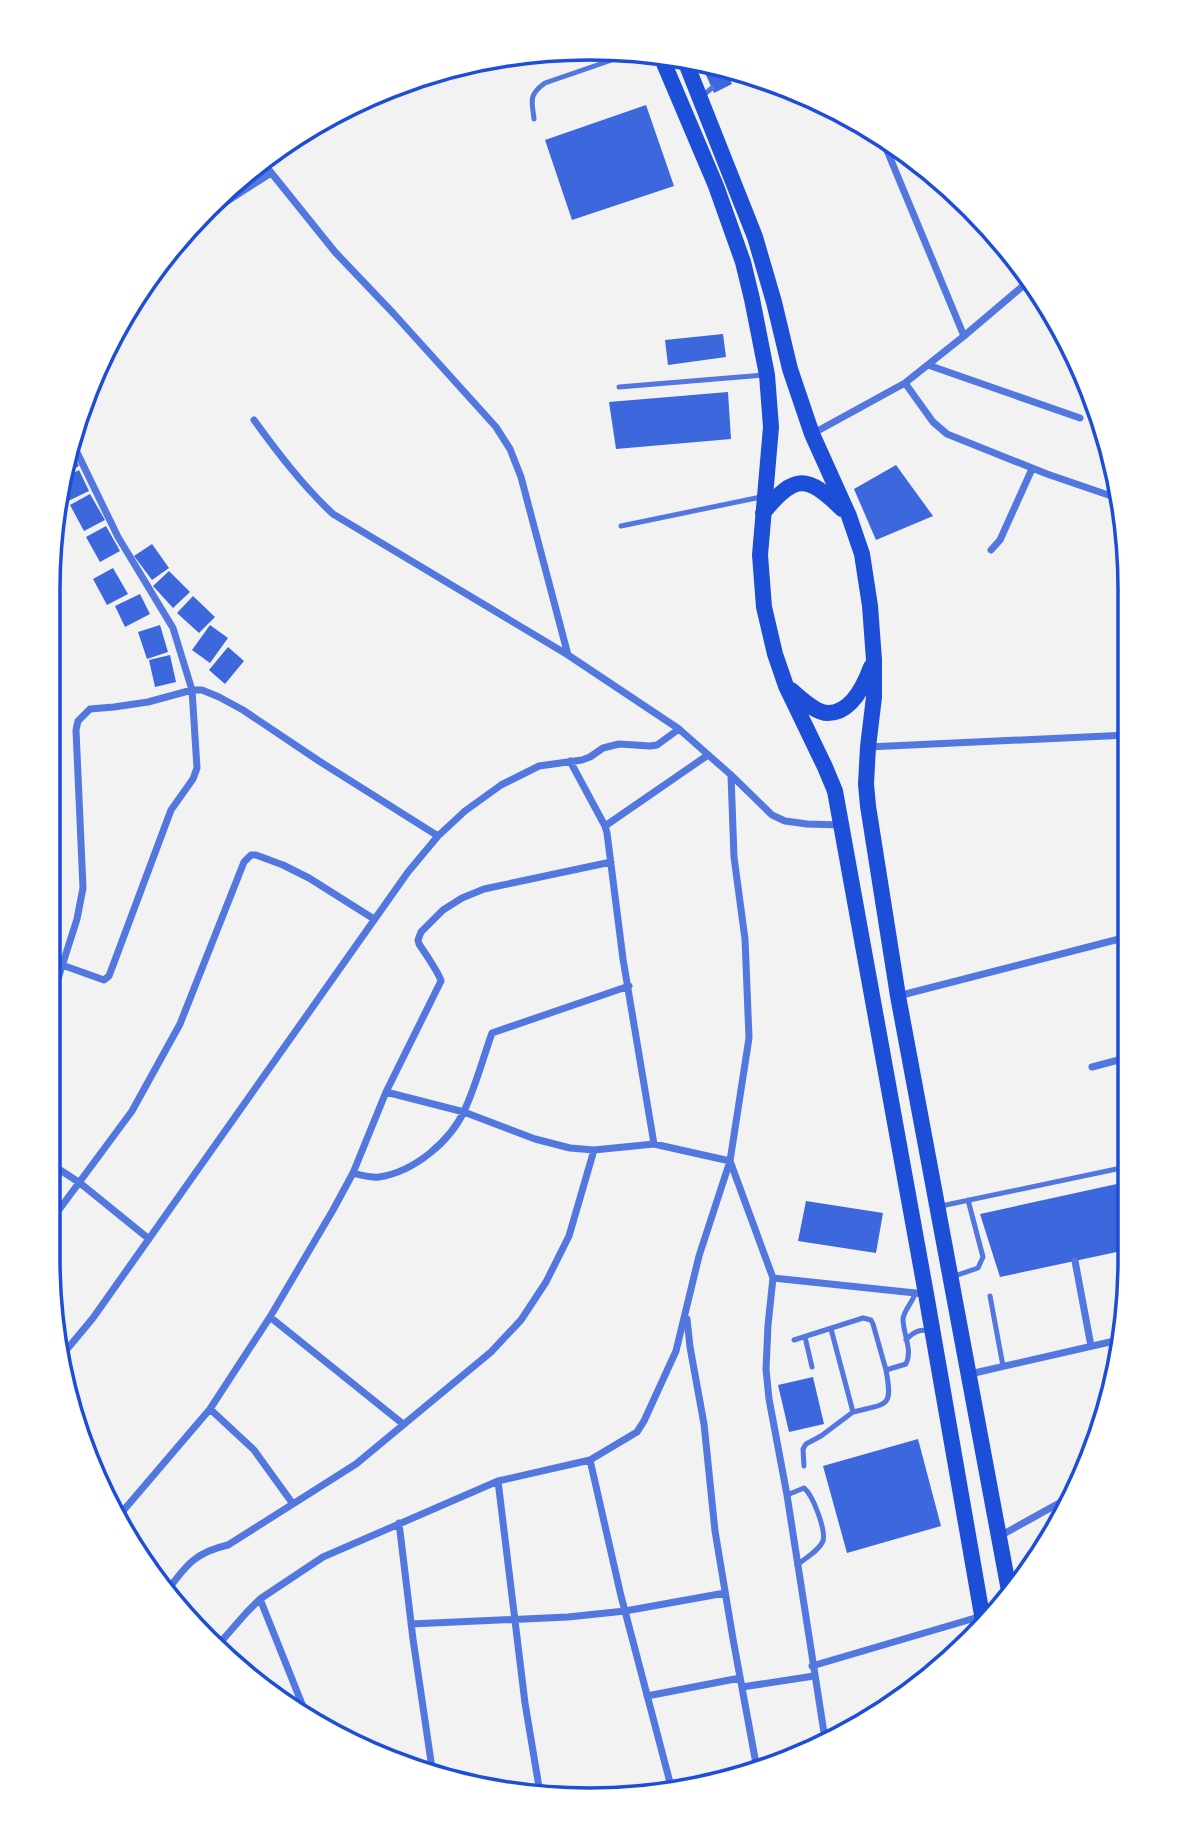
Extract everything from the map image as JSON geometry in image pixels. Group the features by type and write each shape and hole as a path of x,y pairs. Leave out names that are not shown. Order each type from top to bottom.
{"main road":[{"path":"665,65 716,186 743,262 767,375 771,427 760,555 764,607 786,686 835,791 921,1294 933,1331 982,1612"},
{"path":"691,70 706,93 755,237 790,369 812,434 849,516 862,554 874,660 874,697 866,784 868,806 898,996 1008,1582"},
{"path":"763,514 784,490 804,483 815,485 824,491 849,516"},
{"path":"786,686 816,709 827,713 839,710 850,704 859,692 874,660"}],"street":[{"path":"888,153 964,337"},
{"path":"267,168 335,252 496,427 510,449 522,477 568,655"},
{"path":"232,198 271,173"},
{"path":"812,434 905,383 964,337 1022,286"},
{"path":"928,365 1080,418"},
{"path":"905,383 933,422 947,434 1032,469 1109,495"},
{"path":"254,420 276,450 332,514 568,655 679,729 772,815 785,821 841,825"},
{"path":"62,965 104,980 109,976 171,810 193,779 197,768 192,690 173,628 118,537 78,454"},
{"path":"990,550 1000,540 1032,469"},
{"path":"60,971 77,919 83,888 76,730 78,721 90,709 148,702 192,690 202,690 243,710 438,836"},
{"path":"67,1349 93,1318 374,919 438,836 501,785 539,766 590,757 603,748 620,744 657,745 679,729"},
{"path":"868,747 1118,735"},
{"path":"605,827 708,755"},
{"path":"570,761 605,827 623,959 654,1144"},
{"path":"222,1641 260,1599 323,1557 498,1481 590,1460 637,1432 645,1421 677,1352 699,1256 730,1161 749,1038 745,939 734,857 731,775"},
{"path":"60,1209 132,1111 180,1024 244,862 251,855 301,873 374,919"},
{"path":"123,1510 210,1409 270,1317 353,1173 386,1092 441,978 418,940 421,932 443,910 484,889 611,862"},
{"path":"898,996 1118,941"},
{"path":"353,1173 376,1178 397,1173 432,1152 464,1112 492,1033 629,986"},
{"path":"1092,1067 1118,1060"},
{"path":"386,1092 464,1112 535,1139 570,1148 594,1150 654,1144 730,1161"},
{"path":"172,1585 195,1557 228,1545 356,1464 491,1352 521,1320 547,1282 569,1236 594,1150"},
{"path":"730,1161 773,1278 766,1369 824,1733"},
{"path":"60,1170 149,1239"},
{"path":"1074,1261 1091,1346"},
{"path":"773,1278 921,1294"},
{"path":"686,1311 704,1424 715,1531 756,1761"},
{"path":"270,1317 403,1424"},
{"path":"970,1374 1111,1342"},
{"path":"210,1409 254,1450 293,1504"},
{"path":"590,1460 625,1611 670,1782"},
{"path":"498,1481 525,1703 539,1786"},
{"path":"1000,1536 1057,1504"},
{"path":"399,1523 431,1764"},
{"path":"411,1624 568,1617 625,1611 725,1594"},
{"path":"260,1599 302,1703"},
{"path":"812,1666 975,1620"},
{"path":"742,1687 814,1676"},
{"path":"647,1696 740,1678"}],"lane":[{"path":"534,119 532,97 545,83 610,61"},
{"path":"619,387 767,375"},
{"path":"621,526 764,497"},
{"path":"939,1207 1118,1169"},
{"path":"952,1278 978,1268 983,1257 968,1200"},
{"path":"886,1370 906,1364 910,1357 904,1315 921,1294"},
{"path":"990,1296 1003,1366"},
{"path":"794,1340 863,1318 871,1320 890,1392 882,1405 853,1412 806,1444 803,1450 804,1466"},
{"path":"831,1329 853,1412"},
{"path":"906,1339 922,1329 933,1331"},
{"path":"805,1337 811,1367"},
{"path":"787,1495 804,1488 810,1493 823,1535 819,1547 797,1564"}],"building":[{"path":"705,73 730,79 732,84 714,93"},
{"path":"646,105 674,186 572,220 545,140"},
{"path":"723,334 726,357 668,365 665,340"},
{"path":"728,392 731,439 616,449 609,402"},
{"path":"896,465 933,516 876,540 854,489"},
{"path":"79,470 89,491 67,502 70,485 73,473"},
{"path":"90,494 105,520 84,531 70,505"},
{"path":"106,526 120,551 100,562 86,537"},
{"path":"152,544 169,568 152,580 134,556"},
{"path":"113,568 128,594 107,605 93,579"},
{"path":"169,571 190,592 173,608 153,586"},
{"path":"140,594 150,614 125,627 115,606"},
{"path":"193,596 215,617 199,633 177,613"},
{"path":"160,625 168,652 147,659 138,632"},
{"path":"210,625 228,638 210,663 192,650"},
{"path":"228,647 244,661 225,684 209,670"},
{"path":"170,655 176,682 155,687 149,660"},
{"path":"1118,1184 1118,1252 1000,1277 980,1214"},
{"path":"806,1201 883,1213 876,1253 798,1241"},
{"path":"813,1377 824,1424 789,1432 778,1385"},
{"path":"918,1439 941,1526 847,1553 823,1466"}]}
